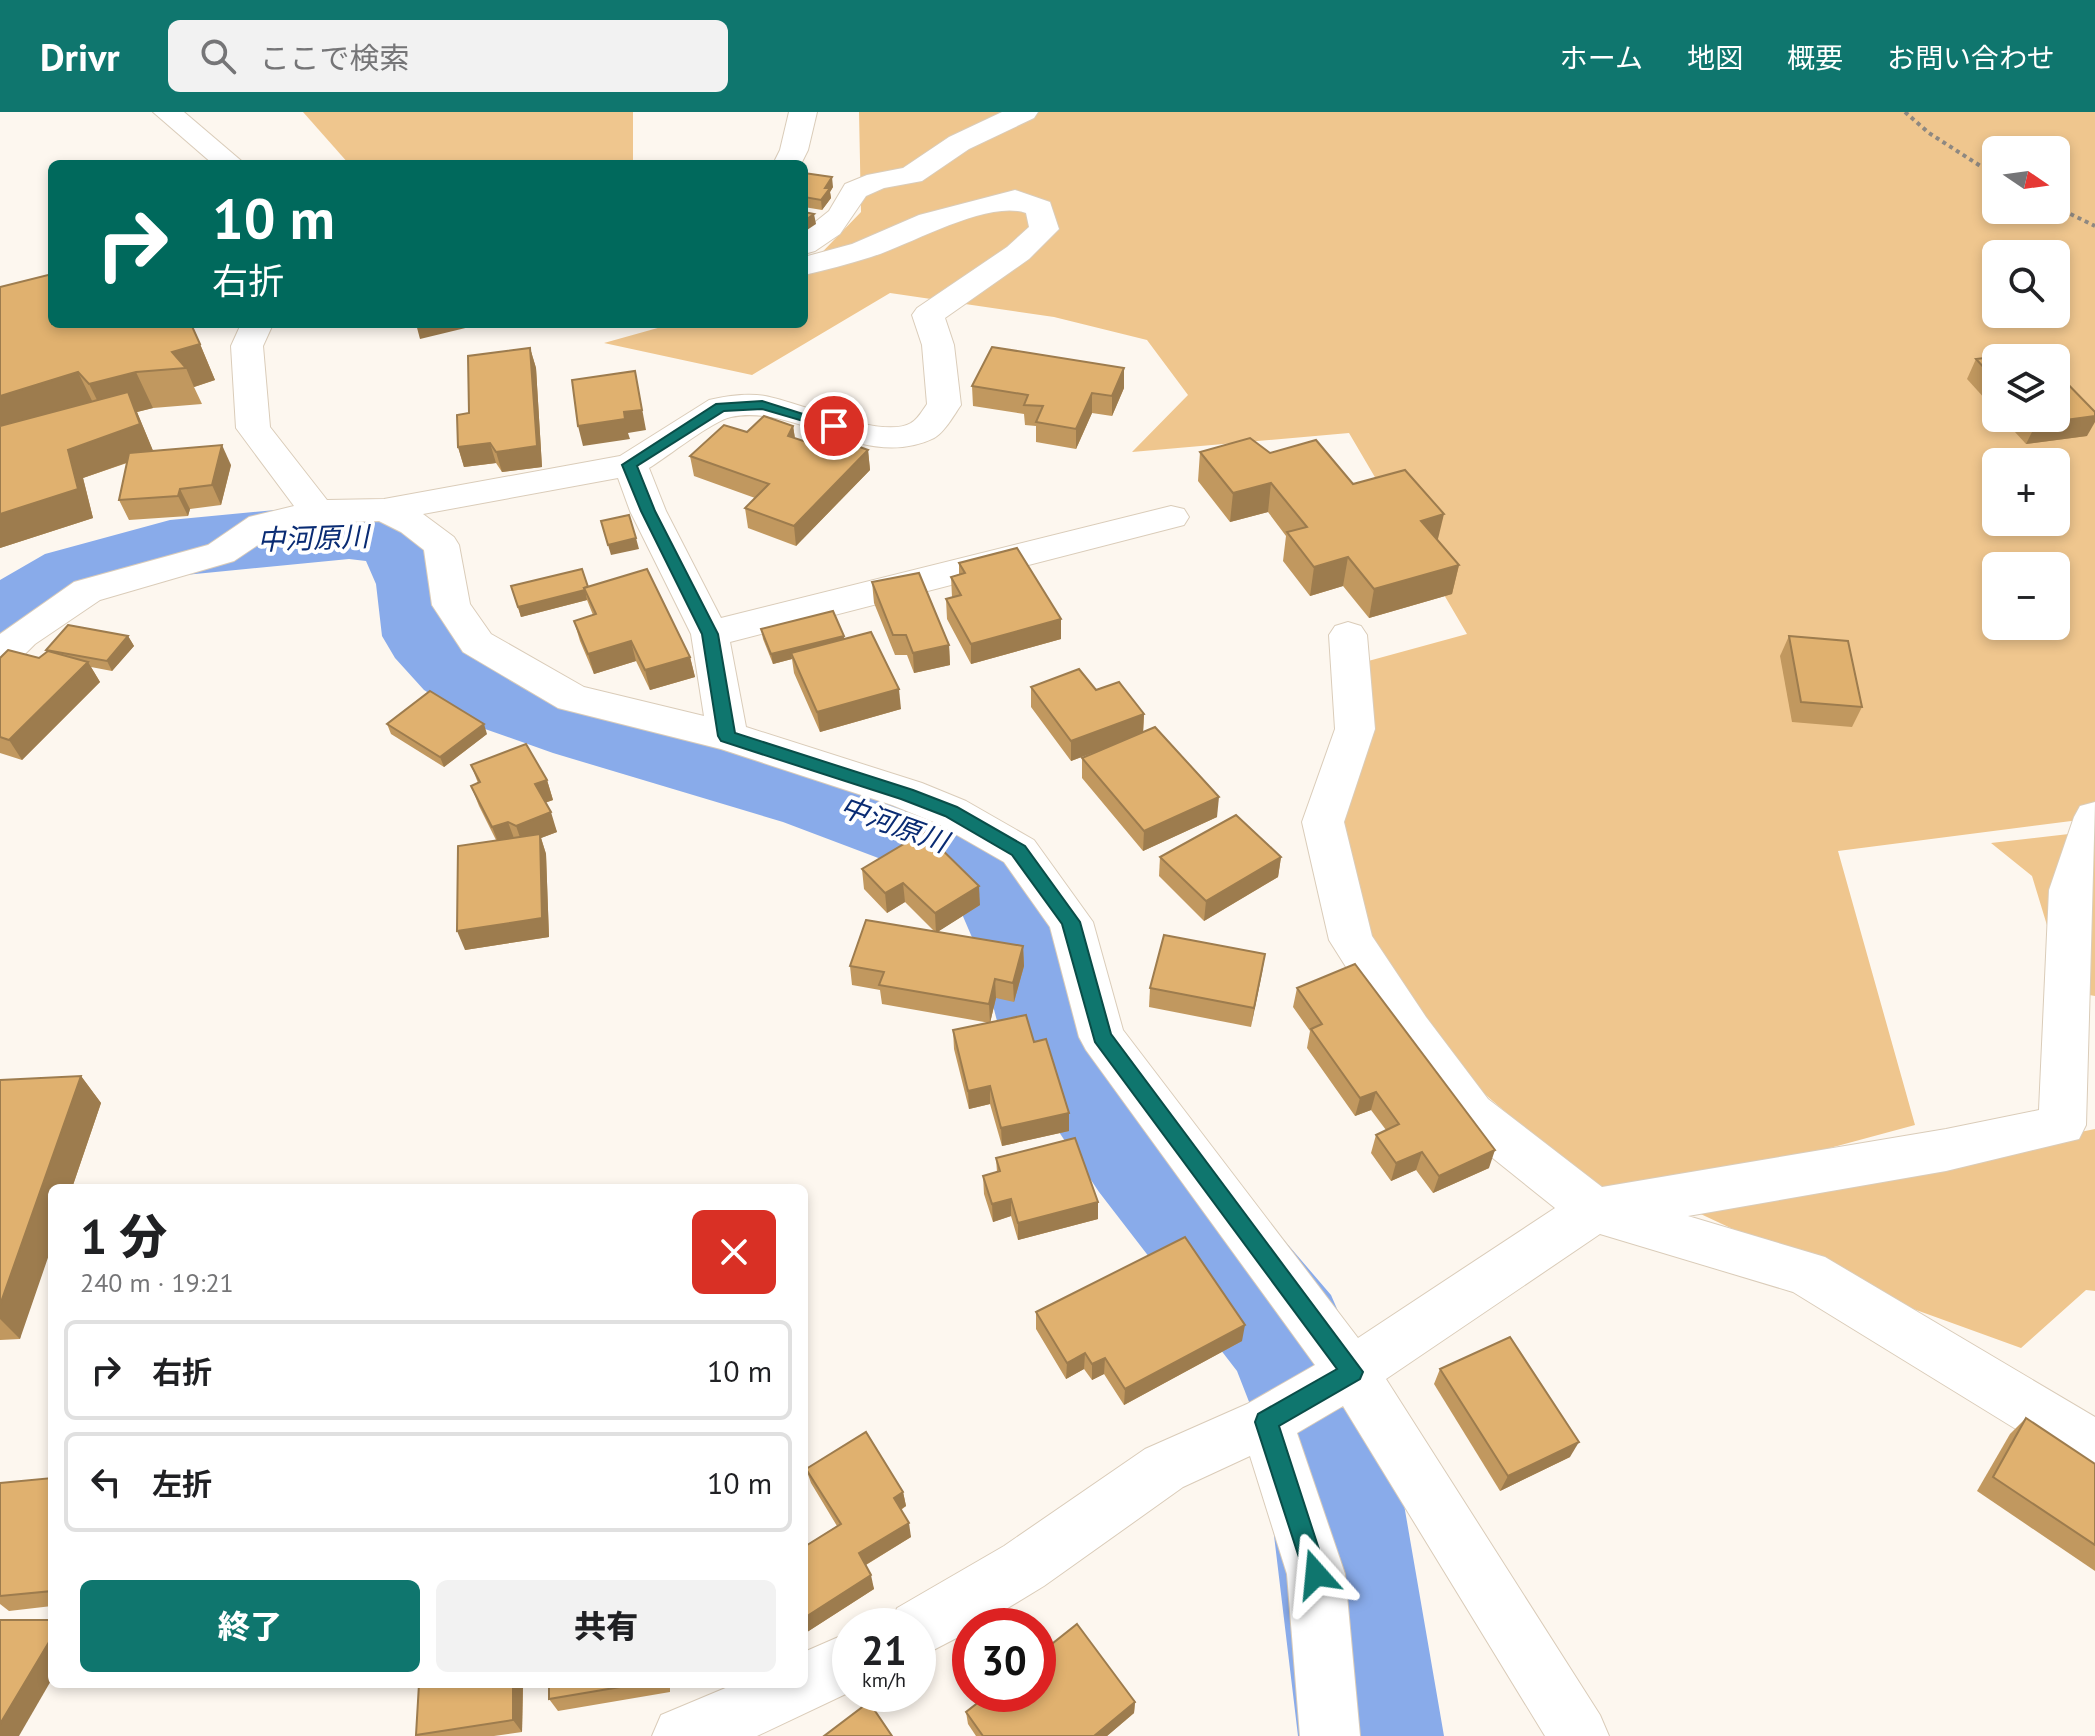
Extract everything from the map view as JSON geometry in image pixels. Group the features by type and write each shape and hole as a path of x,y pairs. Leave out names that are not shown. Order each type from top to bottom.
{"street":[{"path":"167,112 226,160"},
{"path":"789,160 803,112"},
{"path":"808,242 841,215 855,190 877,181 912,175 959,143 1024,112"},
{"path":"0,656 22,635 87,591 221,553 262,525 317,512 384,510 630,465 721,407 762,405 858,433 893,438 924,430 944,405 938,345 928,315 1018,253 1044,229 1040,208 1015,199 930,221 863,250 808,265"},
{"path":"255,328 247,346 253,428 317,512"},
{"path":"630,465 648,511 710,634 727,736"},
{"path":"384,510 414,524 441,545 451,605 477,643 572,698 727,736 922,800 951,812 1019,851 1071,922 1102,1037 1352,1372 1579,1736"},
{"path":"710,634 1171,517"},
{"path":"1348,635 1355,729 1323,822 1351,940 1410,1030 1471,1113 1594,1210 1807,1273 2095,1447"},
{"path":"936,1618 1024,1566 1164,1468 1266,1422 1352,1372 1594,1210 1946,1150 2062,1125 2071,890 2095,817"},
{"path":"1266,1422 1316,1574 1330,1736"},
{"path":"808,1681 832,1669"},
{"path":"682,1736 699,1732 792,1688"}],"path":[{"path":"1905,112 1929,133 1982,167"},
{"path":"2070,214 2095,226"}],"shaded area":[{"path":"303,112 633,112 633,160 345,160"},
{"path":"859,112 2095,112 2095,818 1838,851 1915,1125 1615,1206 1410,1030 1336,876 1350,666 1467,634 1349,433 1132,452 1188,395 1147,340 1054,317 890,293 752,375 604,343 658,328 808,328 808,267 861,212"},
{"path":"2095,831 2095,996 2067,991 2032,876 1991,843"},
{"path":"2095,1129 2095,1291 2086,1290 2021,1348 1872,1294 1692,1210"}],"building":[{"path":"808,174 832,177 825,188 830,188 821,200 808,198"},
{"path":"48,275 48,328 193,328 200,344 172,352 186,368 136,372 89,384 78,372 0,396 0,287"},
{"path":"992,347 1124,368 1112,396 1092,393 1076,429 1036,422 1043,406 1024,405 1028,395 972,386"},
{"path":"530,348 537,446 496,452 490,443 458,447 457,415 469,413 468,356"},
{"path":"635,371 642,410 624,412 625,419 578,426 572,380"},
{"path":"2070,386 2095,412 2095,416 2070,419"},
{"path":"128,392 140,424 68,450 78,489 0,514 0,426"},
{"path":"764,416 793,426 788,436 819,446 829,436 868,450 794,526 745,508 769,484 690,456 724,425 747,432"},
{"path":"1250,438 1270,453 1316,440 1353,484 1405,470 1444,514 1421,521 1459,565 1374,589 1348,557 1314,567 1287,532 1307,527 1271,483 1233,493 1200,452"},
{"path":"222,445 212,485 180,489 178,496 119,500 129,453"},
{"path":"629,515 636,538 608,545 601,521"},
{"path":"1017,548 1061,619 971,644 946,599 961,595 951,577 965,573 959,563"},
{"path":"582,569 588,587 585,590 518,607 511,586"},
{"path":"647,569 690,657 645,670 631,641 588,654 574,621 596,614 584,588"},
{"path":"919,573 949,645 913,653 906,635 893,635 872,582"},
{"path":"833,611 844,636 771,654 761,629"},
{"path":"68,625 128,636 107,661 46,650"},
{"path":"871,632 899,689 817,712 791,653"},
{"path":"1789,636 1848,641 1862,707 1801,702"},
{"path":"8,650 39,658 48,651 88,662 9,740 0,737 0,658"},
{"path":"1079,669 1096,690 1119,682 1144,714 1071,741 1031,687"},
{"path":"430,691 484,724 440,757 387,724"},
{"path":"1155,727 1219,797 1144,831 1082,758"},
{"path":"526,744 547,780 535,784 551,812 516,826 508,822 492,827 471,786 480,782 471,765"},
{"path":"1236,815 1281,857 1206,901 1160,857"},
{"path":"924,832 979,886 935,913 903,883 885,893 862,869"},
{"path":"540,834 542,918 457,931 458,846"},
{"path":"866,920 1023,946 1013,983 995,979 989,1004 879,985 884,972 850,966"},
{"path":"1164,935 1265,954 1254,1008 1150,988"},
{"path":"1355,964 1495,1150 1439,1176 1422,1152 1396,1163 1376,1135 1399,1124 1376,1092 1360,1098 1311,1029 1322,1024 1297,988"},
{"path":"1026,1015 1034,1042 1046,1039 1069,1113 1001,1128 990,1086 968,1091 953,1030"},
{"path":"81,1076 0,1305 0,1080"},
{"path":"1075,1138 1098,1202 1018,1223 1011,1199 992,1204 983,1176 1000,1171 996,1158"},
{"path":"1185,1237 1245,1325 1125,1389 1105,1358 1092,1364 1085,1353 1067,1363 1036,1312"},
{"path":"1510,1337 1579,1442 1508,1476 1440,1369"},
{"path":"2026,1418 2095,1464 2095,1545 1993,1477"},
{"path":"866,1432 903,1492 894,1498 909,1523 859,1553 871,1575 808,1615 808,1545 841,1524 808,1468"},
{"path":"48,1478 48,1591 0,1596 0,1483"},
{"path":"0,1620 48,1620 48,1644 0,1724"},
{"path":"1077,1624 1135,1702 1094,1736 983,1736 966,1712 1056,1712 1056,1641"},
{"path":"419,1688 513,1688 513,1720 416,1735"},
{"path":"549,1688 614,1688 549,1699"},
{"path":"856,1712 876,1712 892,1736 824,1736"}],"waterway":[{"name":"中河原川","path":"0,623 76,575 170,548 349,531 392,537 404,548 421,584 428,636 457,667 519,705 587,729 817,796 962,849 1004,891 1034,956 1058,1040 1140,1156 1286,1336 1327,1435 1371,1736"}],"route":[{"path":"834,426 762,405 721,407 630,465 648,511 710,634 727,736 907,794 951,812 1019,851 1071,922 1102,1037 1352,1372 1266,1422 1316,1574"}]}
